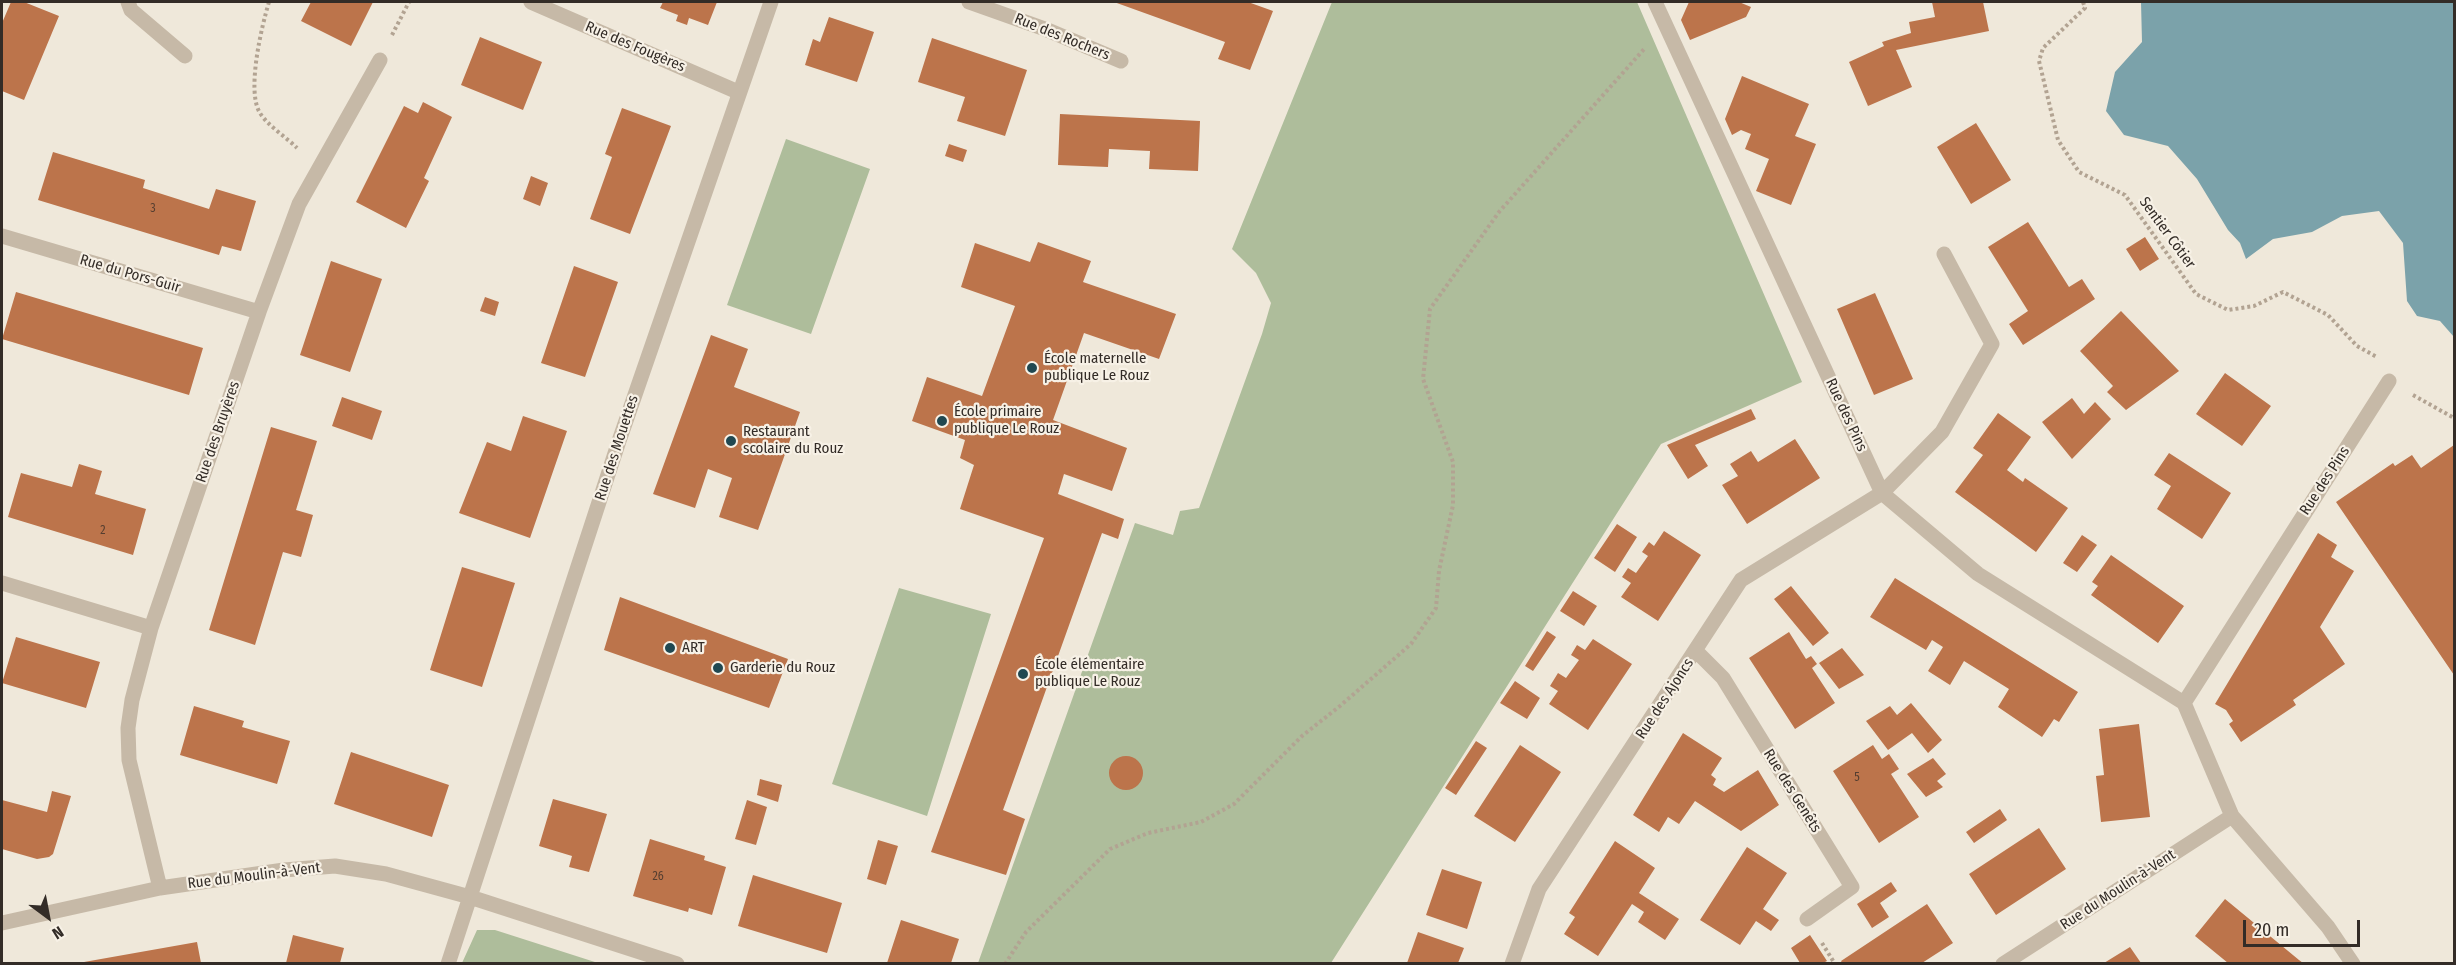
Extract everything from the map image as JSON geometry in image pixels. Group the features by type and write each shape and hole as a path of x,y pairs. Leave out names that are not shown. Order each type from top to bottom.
{"street":[{"path":"128,2 131,10 184,56"},
{"name":"Rue des Fougères","path":"531,2 738,92"},
{"name":"Rue des Mouettes","path":"448,963 616,450 771,2"},
{"name":"Rue des Rochers","path":"969,2 1045,29 1121,61"},
{"name":"Rue des Pins","path":"1656,2 1882,493 1978,574 2184,703 2389,381"},
{"name":"Rue des Bruyères","path":"160,888 134,785 129,750 132,700 151,628 259,312 299,204 380,60"},
{"name":"Rue du Pors-Guir","path":"2,236 259,312"},
{"name":"Rue des Ajoncs","path":"1512,963 1539,889 1697,652 1741,580 1882,493 1942,432 1992,344 1944,254"},
{"path":"2,583 151,628"},
{"name":"Rue des Genêts","path":"1697,652 1723,678 1852,887 1807,919"},
{"path":"2184,703 2232,816 2328,927 2353,963"},
{"name":"Rue du Moulin-à-Vent","path":"2003,963 2232,816"},
{"name":"Rue du Moulin-à-Vent","path":"2,923 160,888 284,870 335,866 386,874 470,897 677,963"}],"path":[{"path":"269,2 262,25 254,87 259,112 318,167"},
{"path":"380,60 409,2"},
{"name":"Sentier Côtier","path":"2084,2 2085,8 2043,48 2039,61 2058,140 2079,172 2125,195 2196,294 2228,310 2254,306 2283,292 2328,315 2357,346 2381,359 2389,381"},
{"path":"1005,963 1026,932 1110,849 1148,833 1201,822 1234,804 1302,736 1411,644 1436,608 1439,571 1452,505 1453,462 1423,379 1430,309 1499,212 1666,25"},
{"path":"2389,381 2454,418"}],"green space":[{"path":"1332,2 1637,2 1802,382 1661,444 1331,963 978,963 1135,523 1173,535 1180,511 1199,508 1271,303 1256,273 1232,249"},
{"path":"786,139 870,169 811,334 727,305"},
{"path":"899,588 991,614 927,816 832,784"},
{"path":"477,930 495,930 598,963 462,963"}],"water":[{"path":"2141,2 2454,2 2454,337 2440,321 2417,316 2407,301 2403,243 2379,211 2342,216 2312,232 2273,239 2246,259 2240,243 2228,230 2197,179 2168,146 2124,135 2106,111 2115,72 2142,42"}],"building":[{"path":"11,2 24,2 59,16 24,100 2,91 2,23"},
{"path":"311,2 373,2 351,46 301,21"},
{"path":"663,2 717,2 708,25 689,18 687,25 676,21 678,15 660,8"},
{"path":"1114,2 1248,2 1273,11 1250,70 1218,59 1225,42"},
{"path":"1689,2 1739,2 1751,7 1746,17 1690,40 1681,20"},
{"path":"1932,2 1983,2 1989,31 1896,50 1912,87 1868,106 1849,62 1884,46 1882,42 1911,33 1909,22 1935,17"},
{"path":"829,17 874,32 857,82 805,65 813,39 820,42"},
{"path":"480,37 542,62 523,110 461,85"},
{"path":"932,38 1027,70 1005,136 957,121 965,97 918,82"},
{"path":"1742,76 1809,104 1795,136 1816,144 1791,205 1756,191 1769,159 1745,149 1751,134 1741,130 1732,135 1725,119"},
{"path":"423,102 452,117 424,178 429,181 406,228 356,202 404,106 418,113"},
{"path":"622,108 671,126 630,234 590,219 612,157 605,154"},
{"path":"1060,114 1200,121 1198,171 1149,169 1150,151 1109,149 1108,167 1058,165"},
{"path":"1976,123 2011,180 1971,204 1937,147"},
{"path":"949,144 967,150 963,162 945,156"},
{"path":"53,152 145,180 143,188 209,209 216,189 256,201 241,251 222,246 219,255 38,200"},
{"path":"531,176 548,183 540,206 523,199"},
{"path":"2028,222 2069,287 2082,279 2095,299 2023,345 2009,324 2028,311 1988,247"},
{"path":"2145,237 2159,259 2140,271 2126,249"},
{"path":"1038,242 1091,261 1083,282 1176,314 1159,359 1084,333 1053,420 1127,448 1112,491 1064,474 1058,494 1124,519 1118,539 1102,533 1003,810 1025,819 1006,875 931,852 1044,538 960,509 974,465 960,458 965,440 912,421 927,377 982,396 1015,306 961,287 975,243 1030,262"},
{"path":"331,261 382,279 350,372 300,355"},
{"path":"574,266 618,282 585,377 541,363"},
{"path":"16,292 203,348 189,395 2,339"},
{"path":"1875,293 1913,379 1874,395 1837,309"},
{"path":"485,297 499,302 495,316 480,311"},
{"path":"2121,311 2179,371 2126,410 2107,392 2113,386 2080,351"},
{"name":"Restaurant scolaire du Rouz","path":"711,335 748,349 734,387 800,412 758,530 719,517 732,478 708,469 695,508 653,494"},
{"path":"2225,373 2271,406 2242,446 2196,414"},
{"path":"342,397 382,411 372,440 332,426"},
{"path":"2072,398 2084,414 2095,402 2111,419 2072,459 2042,422"},
{"path":"1751,409 1756,419 1695,445 1708,466 1688,479 1667,445"},
{"path":"1998,413 2031,437 2007,470 2023,482 2025,478 2068,508 2036,552 1955,492 1983,455 1973,448"},
{"path":"523,416 567,431 530,538 459,513 487,442 511,451"},
{"path":"271,427 317,441 296,510 313,515 301,557 283,552 255,645 209,630"},
{"path":"1795,439 1820,478 1747,524 1722,485 1738,476 1730,464 1751,451 1758,462"},
{"path":"2454,445 2454,675 2336,502 2393,463 2395,466 2412,455 2421,468"},
{"path":"2169,453 2231,493 2202,539 2157,509 2171,486 2154,475"},
{"path":"79,464 102,471 95,494 146,509 133,555 8,517 21,473 72,487"},
{"path":"1617,524 1637,537 1615,572 1594,558"},
{"path":"1664,531 1701,555 1658,621 1621,597 1631,583 1622,577 1628,568 1636,573 1648,556 1642,552 1649,542 1654,546"},
{"path":"2318,533 2337,545 2331,557 2354,571 2320,627 2345,664 2293,700 2296,705 2241,742 2229,724 2233,721 2226,710 2215,704"},
{"path":"2082,535 2097,545 2077,572 2063,563"},
{"path":"2111,555 2184,606 2158,643 2091,595 2098,586 2092,582"},
{"path":"462,567 515,583 482,687 430,670"},
{"path":"1895,578 2078,692 2059,722 2054,719 2042,737 1998,707 2009,689 1964,661 1950,685 1928,671 1943,647 1932,640 1926,650 1870,617"},
{"path":"1791,586 1829,633 1813,646 1774,599"},
{"path":"1573,591 1597,606 1584,626 1560,611"},
{"path":"620,597 788,659 769,708 604,650"},
{"path":"1547,631 1556,637 1533,671 1525,666"},
{"path":"1789,632 1806,659 1811,656 1817,664 1812,668 1835,703 1795,729 1749,658"},
{"path":"16,637 100,662 86,708 2,683"},
{"path":"1593,639 1632,664 1588,730 1549,704 1558,691 1550,686 1558,673 1566,678 1579,660 1571,655 1577,645 1585,650"},
{"path":"1842,648 1864,675 1839,689 1819,663"},
{"path":"1515,681 1540,698 1527,719 1500,703"},
{"path":"1911,703 1942,740 1928,753 1912,733 1888,750 1866,721 1890,706 1897,715"},
{"path":"194,706 244,721 242,727 290,741 277,784 180,755"},
{"path":"2139,724 2150,817 2101,822 2096,776 2104,775 2099,729"},
{"path":"1683,733 1722,758 1711,775 1716,779 1713,785 1724,792 1758,770 1779,805 1741,831 1695,801 1679,824 1668,817 1659,832 1633,815"},
{"path":"1476,741 1487,748 1456,795 1445,788"},
{"path":"1520,745 1561,772 1515,842 1474,816"},
{"path":"1873,745 1882,759 1889,754 1899,769 1891,774 1919,817 1879,843 1833,771"},
{"path":"351,752 449,785 432,837 334,804"},
{"path":"1126,756 1138,761 1143,773 1138,785 1126,790 1114,785 1109,773 1114,761"},
{"path":"1933,758 1946,774 1937,781 1943,787 1926,797 1907,774"},
{"path":"760,779 782,785 778,802 757,795"},
{"path":"52,791 71,796 53,854 37,859 2,849 2,800 47,812"},
{"path":"553,799 607,814 589,872 569,867 572,856 539,846"},
{"path":"747,800 767,807 756,845 735,839"},
{"path":"2000,809 2007,820 1974,843 1966,832"},
{"path":"2039,828 2066,869 1996,915 1969,874"},
{"path":"650,839 705,856 704,860 726,867 712,915 689,908 688,912 633,896"},
{"path":"878,840 898,846 886,885 867,879"},
{"path":"1615,841 1655,868 1639,893 1679,919 1665,940 1638,922 1644,912 1632,904 1598,956 1564,934 1575,917 1569,913"},
{"path":"1747,847 1787,873 1763,909 1779,920 1771,931 1756,921 1740,945 1700,920"},
{"path":"1442,869 1482,882 1467,929 1426,915"},
{"path":"753,875 842,903 827,953 738,926"},
{"path":"1891,882 1897,891 1880,903 1889,917 1872,928 1857,904"},
{"path":"2225,899 2303,963 2228,963 2195,936"},
{"path":"1927,904 1953,943 1922,963 1842,963 1841,961"},
{"path":"901,920 959,939 951,963 887,963"},
{"path":"1418,932 1464,948 1458,963 1407,963"},
{"path":"293,935 344,948 340,963 286,963"},
{"path":"1810,935 1827,961 1800,963 1791,948"},
{"path":"197,942 201,963 84,963 84,962"},
{"path":"2130,947 2141,963 2104,963"}],"place":[{"name":"École maternelle publique Le Rouz","path":"1032,368"},
{"name":"École primaire publique Le Rouz","path":"942,421"},
{"name":"Restaurant scolaire du Rouz","path":"731,441"},
{"name":"ART","path":"670,648"},
{"name":"Garderie du Rouz","path":"718,668"},
{"name":"École élémentaire publique Le Rouz","path":"1023,674"}]}
